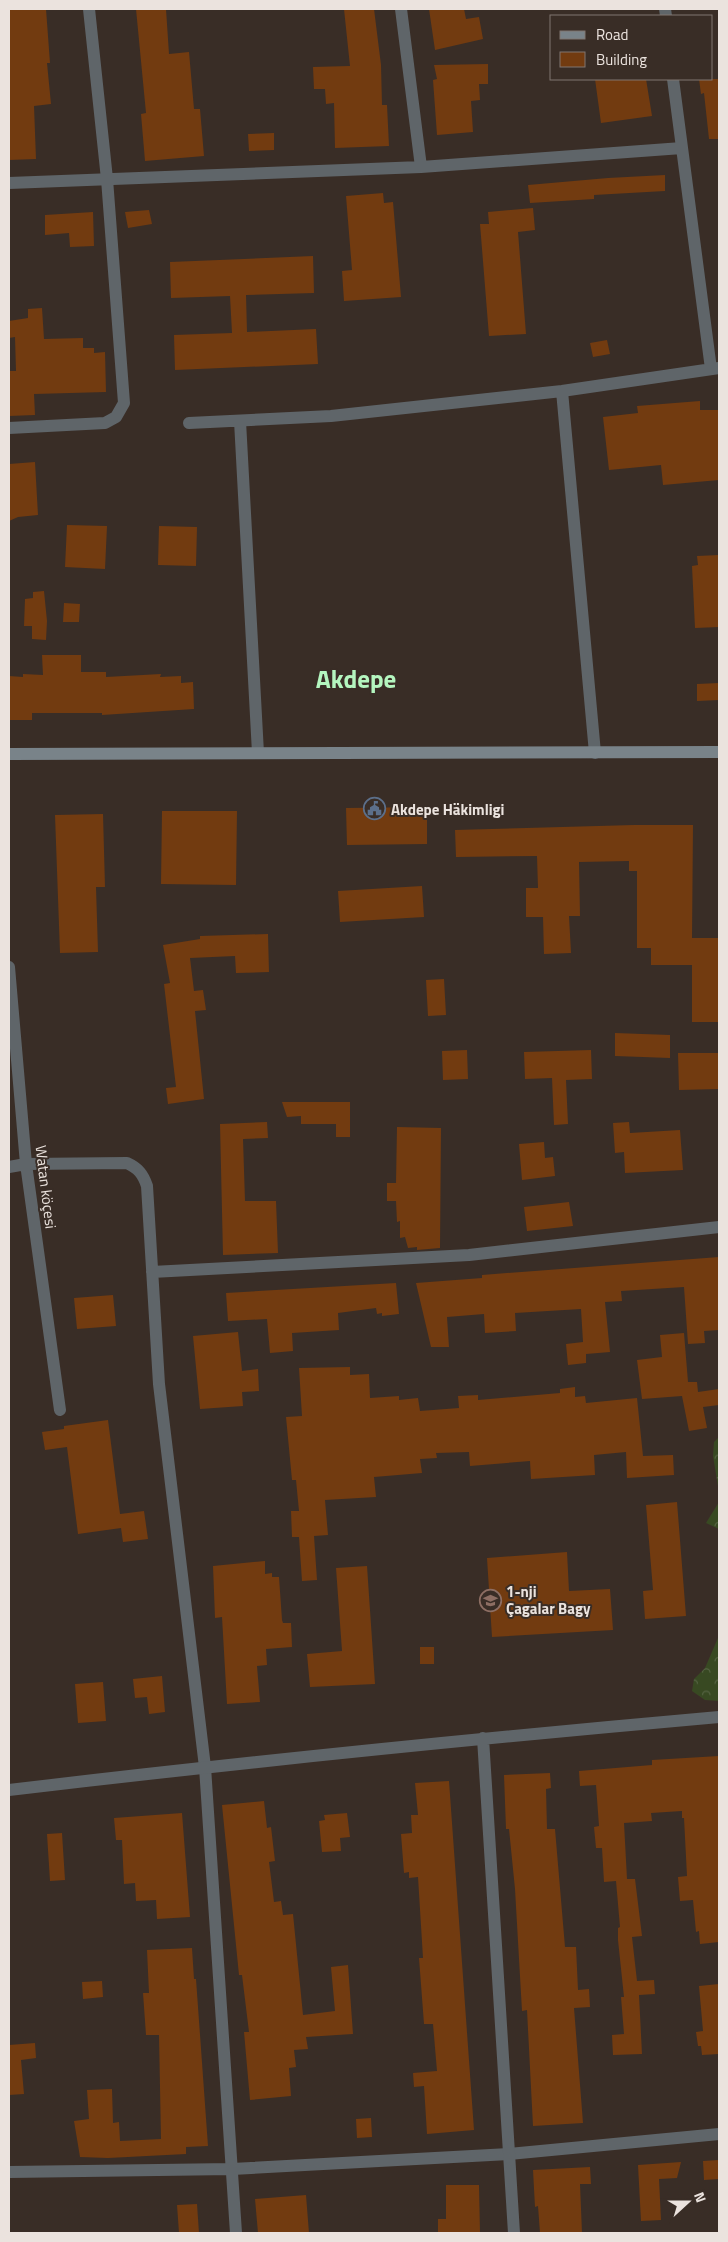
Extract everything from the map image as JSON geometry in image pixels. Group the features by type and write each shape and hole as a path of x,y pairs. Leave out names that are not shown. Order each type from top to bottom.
{"main road":[{"path":"9,754 719,752"}],"street":[{"path":"9,428 105,423 116,417 124,403 106,179 89,9"},
{"path":"401,9 421,167"},
{"path":"189,423 331,416 562,391 715,369 673,80"},
{"path":"9,183 421,167 682,148"},
{"path":"562,391 595,752"},
{"path":"240,420 258,753"},
{"name":"Watan köçesi","path":"9,967 26,1164 60,1410"},
{"path":"9,1167 26,1164 126,1162 137,1167 144,1177 147,1186 159,1384 205,1767 236,2233"},
{"path":"152,1272 469,1255 719,1227"},
{"path":"9,1790 483,1738 719,1717"},
{"path":"483,1738 514,2233"},
{"path":"9,2172 232,2169 509,2154 719,2134"}],"green space":[{"path":"719,1437 719,1492 713,1456 714,1442"},
{"path":"719,1502 719,1529 706,1523"},
{"path":"718,1638 719,1701 705,1700 692,1691 694,1679 705,1668"}],"building":[{"path":"9,9 46,9 50,63 47,63 51,104 34,106 36,159 9,160"},
{"path":"136,9 166,9 169,54 189,52 194,109 200,109 204,156 145,161 141,114 146,113"},
{"path":"344,9 374,9 381,65 382,105 387,105 389,146 335,148 334,103 326,104 325,89 314,89 313,67 350,66"},
{"path":"429,9 464,9 466,19 479,17 483,39 435,50"},
{"path":"488,64 488,84 479,84 480,100 471,101 473,132 437,135 433,80 437,79 434,65"},
{"path":"719,79 719,139 709,139 704,93 701,94 699,80"},
{"path":"595,80 646,80 652,116 601,123"},
{"path":"274,133 274,150 249,151 248,134"},
{"path":"665,175 665,191 594,195 594,199 530,203 528,185"},
{"path":"383,193 384,203 393,202 401,297 344,301 342,271 352,270 346,196"},
{"path":"533,208 535,230 518,232 526,334 489,336 480,224 489,224 488,212"},
{"path":"149,210 152,224 128,228 125,212"},
{"path":"93,212 94,246 70,247 69,233 45,235 45,215"},
{"path":"313,256 314,293 246,295 247,332 316,329 318,364 175,370 174,335 232,333 230,296 171,298 170,262"},
{"path":"42,308 44,339 83,338 83,348 94,348 94,353 105,352 106,392 34,394 35,415 9,416 9,371 16,371 15,337 9,338 9,321 28,318 28,309"},
{"path":"607,340 610,354 593,357 590,343"},
{"path":"700,401 700,410 719,410 719,480 663,485 661,465 609,470 603,417 638,413 637,406"},
{"path":"35,462 38,515 18,517 9,521 9,464"},
{"path":"67,525 107,526 105,569 65,567"},
{"path":"159,526 197,527 196,566 158,565"},
{"path":"719,555 719,627 695,628 692,566 698,565 697,556"},
{"path":"44,591 47,621 46,640 32,639 32,626 24,626 25,599 33,598 33,592"},
{"path":"64,603 80,604 79,622 63,622"},
{"path":"42,655 81,655 81,672 106,672 106,677 161,674 160,677 181,676 181,683 193,682 194,709 102,715 102,713 32,713 32,720 9,720 9,676 23,677 23,674 43,675"},
{"path":"719,683 719,700 697,701 697,684"},
{"path":"427,807 427,844 347,845 346,808"},
{"path":"162,811 237,811 236,885 161,884"},
{"path":"103,814 105,887 96,887 98,952 60,953 55,815"},
{"path":"693,825 692,938 719,938 719,1022 692,1022 692,965 651,965 651,948 637,948 637,871 629,871 629,861 579,862 580,916 569,916 571,953 544,954 543,917 526,917 526,888 538,888 537,856 456,857 455,830"},
{"path":"422,886 424,917 340,922 338,891"},
{"path":"268,934 269,972 236,973 235,956 190,958 194,991 203,990 206,1010 195,1011 204,1099 168,1104 166,1088 176,1087 164,984 170,983 163,945 200,939 200,936"},
{"path":"444,979 446,1015 428,1016 426,980"},
{"path":"615,1033 670,1035 670,1058 615,1056"},
{"path":"467,1050 468,1079 443,1080 442,1051"},
{"path":"591,1050 592,1079 566,1080 568,1124 554,1125 552,1078 525,1079 524,1052"},
{"path":"678,1053 719,1053 719,1089 679,1090"},
{"path":"282,1102 350,1102 350,1137 336,1137 336,1124 301,1124 301,1116 287,1117"},
{"path":"267,1122 268,1138 243,1139 245,1201 276,1201 278,1253 223,1255 220,1124"},
{"path":"629,1122 630,1133 680,1130 683,1170 625,1173 624,1152 615,1153 613,1123"},
{"path":"397,1127 441,1128 440,1248 417,1250 417,1247 408,1248 405,1237 400,1238 400,1221 397,1222 396,1201 387,1201 387,1183 396,1183"},
{"path":"544,1142 545,1158 553,1157 555,1176 522,1180 519,1144"},
{"path":"569,1202 573,1226 527,1231 524,1207"},
{"path":"719,1257 719,1330 704,1331 705,1343 688,1344 684,1287 621,1291 622,1301 605,1302 610,1352 586,1354 586,1363 568,1365 566,1344 583,1342 581,1309 515,1313 516,1331 485,1333 484,1314 447,1317 449,1347 431,1347 416,1283 482,1278 482,1275"},
{"path":"396,1283 399,1314 382,1316 382,1313 377,1314 376,1308 338,1313 339,1330 292,1333 293,1351 270,1353 267,1319 228,1321 226,1293"},
{"path":"113,1295 116,1326 77,1329 74,1298"},
{"path":"238,1332 242,1371 258,1369 259,1391 242,1392 243,1406 200,1409 193,1336"},
{"path":"684,1333 688,1382 697,1382 698,1392 719,1389 719,1405 703,1407 707,1428 689,1431 682,1396 642,1399 637,1360 662,1357 660,1335"},
{"path":"350,1367 350,1375 369,1374 370,1398 399,1396 399,1400 418,1398 420,1411 459,1408 458,1396 478,1395 478,1400 560,1393 560,1389 575,1387 575,1397 585,1396 586,1403 637,1398 643,1456 673,1455 674,1475 627,1478 626,1452 594,1455 595,1475 531,1479 530,1461 470,1466 469,1452 436,1453 437,1458 420,1459 422,1473 374,1477 376,1497 325,1500 328,1535 314,1536 317,1580 302,1581 299,1537 292,1537 291,1511 299,1511 296,1480 292,1480 286,1417 302,1416 299,1368"},
{"path":"108,1420 120,1514 144,1511 148,1539 123,1542 121,1528 78,1534 67,1447 45,1450 42,1432 64,1429 64,1426"},
{"path":"677,1502 686,1616 645,1619 643,1591 653,1590 646,1505"},
{"path":"567,1552 569,1591 610,1589 613,1630 492,1637 487,1558"},
{"path":"265,1561 265,1574 272,1573 272,1577 279,1577 282,1620 283,1623 291,1623 292,1647 266,1649 267,1665 257,1666 260,1702 227,1704 222,1617 215,1618 213,1566"},
{"path":"367,1566 375,1684 310,1687 307,1654 342,1651 336,1568"},
{"path":"420,1647 434,1647 434,1664 420,1664"},
{"path":"162,1676 165,1712 149,1714 147,1697 135,1698 133,1679"},
{"path":"103,1682 106,1721 78,1723 75,1684"},
{"path":"719,1756 719,1942 700,1944 699,1931 696,1932 693,1900 680,1901 678,1877 687,1876 682,1811 651,1813 652,1821 624,1823 627,1879 635,1879 642,1936 632,1937 637,1981 654,1980 655,1994 639,1995 642,2054 613,2055 612,2035 624,2034 621,1997 624,1997 618,1940 618,1928 620,1927 616,1881 604,1882 602,1848 596,1848 594,1827 599,1826 596,1785 580,1786 579,1771 652,1765 652,1760"},
{"path":"550,1773 551,1788 546,1789 547,1829 555,1829 565,1947 576,1947 578,1990 589,1989 590,2007 574,2008 583,2123 533,2126 527,2010 522,2011 515,1889 509,1829 506,1829 504,1775"},
{"path":"449,1781 474,2130 427,2134 424,2086 414,2087 413,2073 437,2071 433,2024 424,2024 419,1958 423,1958 418,1877 409,1878 409,1872 404,1873 401,1834 412,1833 411,1815 418,1815 415,1783"},
{"path":"264,1801 267,1828 271,1827 275,1861 269,1862 274,1902 281,1901 283,1915 293,1914 303,2015 335,2011 331,1967 348,1965 353,2034 306,2037 308,2049 294,2050 296,2067 289,2068 291,2096 250,2100 244,2032 249,2032 242,1975 239,1975 222,1805"},
{"path":"182,1813 190,1917 157,1919 156,1900 136,1901 135,1883 124,1884 122,1840 116,1840 114,1818"},
{"path":"347,1813 350,1837 340,1838 341,1851 322,1852 319,1821 325,1820 324,1815"},
{"path":"62,1833 65,1880 50,1881 47,1834"},
{"path":"192,1948 208,2146 186,2147 186,2154 108,2158 80,2157 74,2121 89,2119 87,2090 112,2089 113,2123 119,2122 120,2141 161,2139 159,2035 146,2035 143,1993 149,1993 147,1950"},
{"path":"102,1981 103,1997 83,1999 82,1982"},
{"path":"719,1984 719,2054 702,2055 701,2046 698,2046 696,2032 703,2031 699,1986"},
{"path":"35,2043 36,2058 21,2060 24,2094 9,2095 9,2045"},
{"path":"371,2118 372,2137 357,2138 356,2119"},
{"path":"719,2160 719,2179 704,2180 703,2161"},
{"path":"681,2162 677,2178 659,2179 661,2220 641,2221 638,2165"},
{"path":"590,2167 591,2184 580,2184 582,2233 540,2233 538,2206 535,2207 533,2170"},
{"path":"446,2185 479,2185 480,2233 438,2233 438,2219 446,2219"},
{"path":"306,2195 309,2233 258,2233 255,2199"},
{"path":"197,2204 199,2233 179,2233 177,2205"}],"place":[{"name":"Akdepe Häkimligi","path":"375,809"},
{"name":"1-nji Çagalar Bagy","path":"490,1600"}],"district":[{"name":"Akdepe","path":"356,679"}]}
